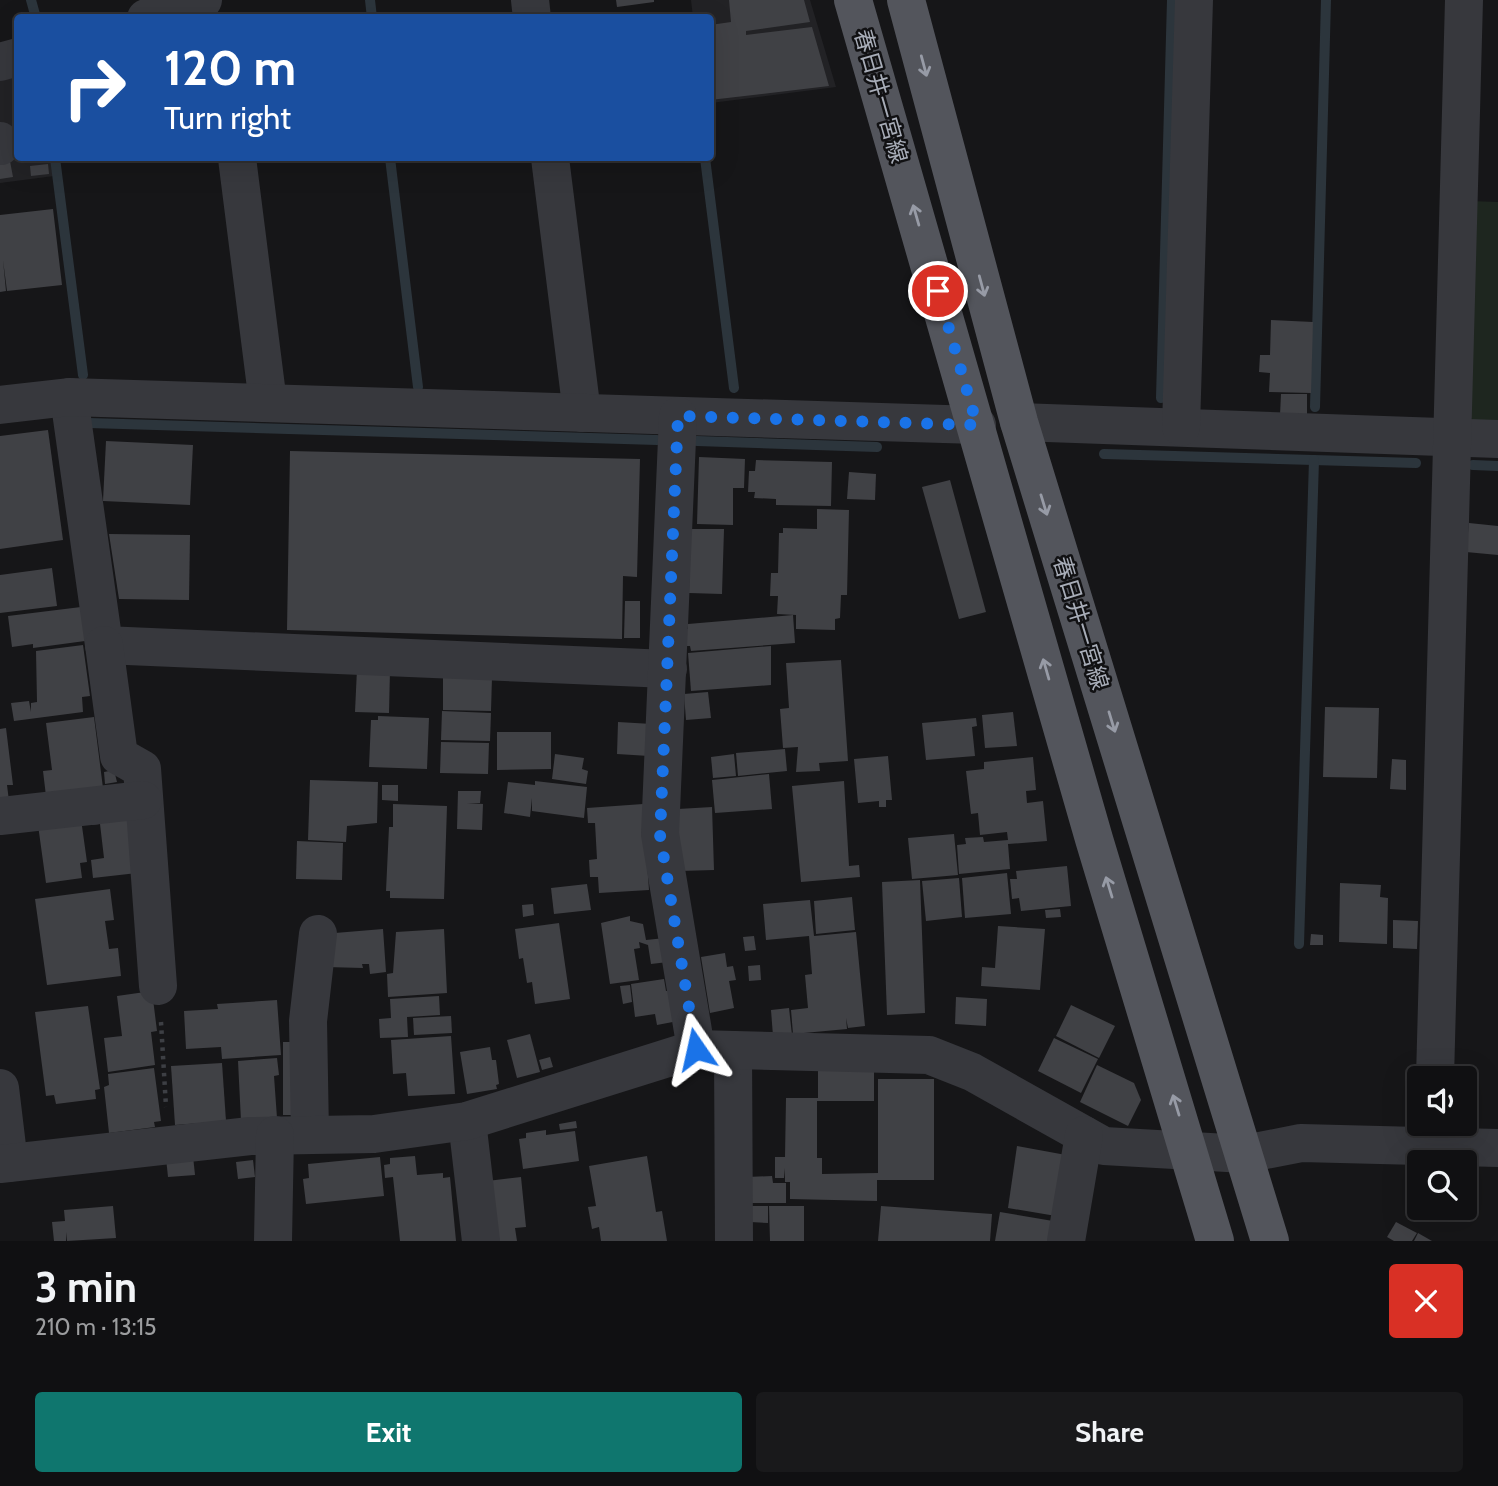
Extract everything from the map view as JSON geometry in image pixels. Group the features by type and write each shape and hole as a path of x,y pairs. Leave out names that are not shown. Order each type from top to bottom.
{"main road":[{"name":"春日井一宮線","path":"853,0 1094,839 1191,1153 1215,1241"},
{"name":"春日井一宮線","path":"906,0 1019,422 1270,1241"}],"street":[{"path":"159,14 203,0"},
{"path":"1181,427 1194,0"},
{"path":"1434,1066 1464,0"},
{"path":"237,161 268,403"},
{"path":"550,161 582,413"},
{"path":"0,405 69,397 977,425"},
{"path":"69,397 119,756 142,769 158,986"},
{"path":"678,416 660,835 715,1049 734,1241"},
{"path":"1019,422 1498,439"},
{"path":"104,645 668,669"},
{"path":"0,816 143,800"},
{"path":"273,1241 293,1135 318,934"},
{"path":"0,1088 5,1164 169,1145 293,1135 374,1134 467,1121 715,1049 929,1055 972,1072 1104,1146 1245,1154 1301,1143 1416,1136"},
{"path":"467,1121 481,1241"},
{"path":"1066,1241 1084,1135"},
{"path":"1438,1136 1498,1148"}],"path":[{"path":"158,986 169,1145"}],"shaded area":[{"path":"691,0 810,0 836,87 714,103 714,14 693,14"},
{"path":"14,71 14,161 52,161 54,176 0,183 0,75"},
{"path":"1470,201 1498,202 1498,427 1478,426 1464,409"}],"building":[{"path":"616,0 654,0 654,2 617,7"},
{"path":"729,0 804,0 810,22 746,31 746,35 812,27 829,86 714,100 714,24 731,22"},
{"path":"10,161 13,177 0,179 0,162"},
{"path":"48,164 49,174 31,176 30,166"},
{"path":"53,209 62,285 7,291 3,260 6,291 0,292 0,215"},
{"path":"1271,320 1313,322 1311,393 1269,392 1270,373 1259,372 1260,355 1270,355"},
{"path":"1281,394 1307,394 1307,416 1280,415"},
{"path":"48,430 63,540 0,549 0,436"},
{"path":"106,441 193,445 190,505 103,501"},
{"path":"290,451 640,459 637,577 623,576 622,639 287,630"},
{"path":"699,457 745,459 744,488 733,488 733,525 697,524"},
{"path":"756,460 832,462 831,506 776,505 776,499 754,498 755,492 748,492 749,471 755,471"},
{"path":"849,472 876,474 875,500 847,499"},
{"path":"950,480 986,612 959,619 922,487"},
{"path":"817,509 849,510 847,595 841,595 840,618 835,619 835,630 796,629 796,615 777,614 778,596 770,596 771,573 778,573 779,533 783,533 783,528 817,529"},
{"path":"1469,523 1498,526 1498,555 1466,552"},
{"path":"690,529 724,529 722,594 689,593"},
{"path":"109,534 190,535 189,600 119,599"},
{"path":"52,568 57,606 0,613 0,575"},
{"path":"625,601 640,601 640,638 624,638"},
{"path":"81,607 85,641 33,648 33,644 12,647 8,616"},
{"path":"793,615 795,643 691,651 690,646 686,646 685,629 688,629 688,624"},
{"path":"83,645 90,696 82,697 83,712 14,721 11,703 29,701 31,712 31,703 37,702 36,651"},
{"path":"771,646 771,685 691,691 688,653"},
{"path":"841,660 848,761 819,763 820,771 796,772 798,747 783,748 780,709 789,708 786,663"},
{"path":"357,669 390,670 389,713 355,712"},
{"path":"443,675 492,677 491,711 443,710"},
{"path":"708,692 711,718 686,720 684,694"},
{"path":"1325,707 1379,708 1377,778 1323,777"},
{"path":"442,711 491,713 490,741 441,740"},
{"path":"1013,712 1017,746 985,748 982,715"},
{"path":"378,716 429,718 427,769 369,767 371,720 378,720"},
{"path":"94,717 103,788 46,796 43,771 52,770 46,723"},
{"path":"976,718 977,726 972,727 975,756 926,760 922,723"},
{"path":"618,722 652,724 649,756 617,754"},
{"path":"6,728 13,785 7,785 9,801 0,801 0,729"},
{"path":"497,732 551,732 551,769 497,770"},
{"path":"441,742 489,743 488,774 440,773"},
{"path":"785,749 787,771 738,776 736,753"},
{"path":"555,754 584,758 582,769 588,771 586,784 552,779"},
{"path":"734,754 736,776 713,778 711,757"},
{"path":"888,756 892,800 886,800 886,807 879,807 879,801 858,803 854,759"},
{"path":"1033,757 1036,790 1026,791 1027,803 1043,801 1047,841 1008,844 1010,869 959,874 957,845 966,844 965,838 983,837 984,842 1008,840 1007,832 980,835 978,813 971,814 966,771 984,769 984,762"},
{"path":"1392,759 1406,760 1406,790 1390,789"},
{"path":"114,770 117,782 105,784 104,772"},
{"path":"769,774 772,809 715,813 712,780"},
{"path":"310,780 378,782 377,823 347,826 346,842 308,840"},
{"path":"535,781 587,787 584,818 532,811 532,798 530,817 504,813 508,782 535,785"},
{"path":"844,781 849,866 859,865 860,877 801,882 792,786"},
{"path":"382,785 398,785 398,801 382,800"},
{"path":"458,791 481,791 480,803 467,803 483,804 482,830 457,829"},
{"path":"393,804 447,806 444,899 390,898 390,891 386,891 389,827 393,827"},
{"path":"643,804 649,890 599,893 598,877 590,877 589,860 597,859 595,823 588,823 587,808"},
{"path":"128,805 146,872 93,878 91,860 104,858 100,824 92,825 90,811"},
{"path":"712,807 714,870 680,871 678,809"},
{"path":"81,819 87,862 80,863 82,878 46,883 38,825"},
{"path":"954,834 958,875 912,879 908,838"},
{"path":"297,841 343,843 342,880 296,879"},
{"path":"1067,866 1071,906 1021,911 1019,898 1012,899 1010,879 1017,879 1016,871"},
{"path":"1007,873 1011,914 965,918 962,878"},
{"path":"959,878 962,917 926,921 922,881"},
{"path":"920,880 925,1013 887,1015 882,882"},
{"path":"1340,883 1381,885 1380,897 1388,898 1387,944 1339,942"},
{"path":"587,884 591,910 554,914 551,888"},
{"path":"110,889 114,920 105,921 109,949 118,948 121,976 47,985 35,899"},
{"path":"852,897 855,930 816,934 814,901"},
{"path":"810,900 814,936 856,932 865,1026 848,1028 846,1018 847,1029 793,1034 791,1010 808,1008 805,975 812,974 809,936 766,940 763,904"},
{"path":"533,904 534,915 523,917 522,905"},
{"path":"1060,909 1061,917 1046,918 1045,910"},
{"path":"630,916 630,921 643,924 646,940 665,938 668,962 651,964 648,945 639,942 640,948 634,949 639,980 610,984 601,923"},
{"path":"1393,920 1418,921 1417,949 1393,948"},
{"path":"559,923 570,999 535,1004 532,982 527,983 523,958 519,959 515,929"},
{"path":"998,926 1045,929 1040,990 981,986 982,967 995,968"},
{"path":"383,929 386,972 370,974 369,964 362,964 363,968 326,967 323,934"},
{"path":"444,929 447,993 388,997 387,974 393,973 396,932"},
{"path":"1311,934 1323,935 1323,945 1310,945"},
{"path":"754,936 756,950 745,951 743,937"},
{"path":"725,953 727,967 733,966 736,980 729,981 734,1008 710,1013 701,957"},
{"path":"760,965 761,980 749,981 748,966"},
{"path":"664,979 666,991 674,990 678,1021 657,1025 655,1014 635,1017 631,984"},
{"path":"630,985 632,1002 623,1004 620,986"},
{"path":"152,991 157,1031 151,1032 155,1065 108,1072 104,1038 122,1036 117,996"},
{"path":"439,996 440,1015 407,1017 408,1037 380,1038 379,1019 391,1018 390,999"},
{"path":"956,997 987,999 986,1026 955,1024"},
{"path":"277,1000 281,1055 222,1059 221,1047 186,1049 184,1011 218,1009 217,1004"},
{"path":"1071,1005 1115,1026 1099,1058 1056,1036"},
{"path":"88,1006 100,1089 95,1090 96,1099 56,1104 54,1095 46,1096 35,1012"},
{"path":"789,1008 792,1035 773,1036 771,1010"},
{"path":"451,1016 452,1033 414,1035 413,1018"},
{"path":"530,1034 540,1072 517,1078 507,1040"},
{"path":"451,1036 455,1094 408,1096 406,1073 393,1074 391,1040"},
{"path":"1054,1038 1098,1059 1081,1093 1038,1071"},
{"path":"283,1042 303,1042 302,1115 283,1115"},
{"path":"490,1047 492,1060 496,1060 499,1084 496,1085 497,1089 467,1094 460,1052"},
{"path":"550,1057 553,1067 542,1070 539,1060"},
{"path":"277,1058 279,1075 274,1076 277,1118 241,1121 238,1061"},
{"path":"222,1063 226,1121 175,1125 171,1066"},
{"path":"1097,1065 1134,1083 1141,1100 1128,1126 1080,1102"},
{"path":"154,1068 161,1121 154,1122 155,1127 109,1133 104,1087 109,1085 108,1074"},
{"path":"818,1069 874,1069 874,1101 817,1101 817,1158 822,1158 822,1174 878,1173 878,1079 934,1079 934,1180 877,1180 877,1201 790,1199 790,1182 785,1182 785,1168 784,1178 775,1178 775,1157 785,1157 786,1098 818,1098"},
{"path":"576,1121 577,1128 560,1130 559,1124"},
{"path":"546,1130 546,1135 575,1131 579,1161 523,1169 519,1139 526,1138 526,1133"},
{"path":"1017,1146 1066,1155 1056,1216 1008,1208"},
{"path":"193,1156 195,1175 168,1177 166,1158"},
{"path":"415,1156 417,1175 443,1173 443,1178 450,1177 456,1241 400,1241 393,1177 385,1178 384,1165 390,1164 390,1158"},
{"path":"647,1156 656,1212 662,1211 667,1241 601,1241 599,1227 592,1229 588,1207 596,1206 589,1166"},
{"path":"380,1157 384,1196 306,1204 303,1179 309,1178 308,1164"},
{"path":"253,1160 255,1177 238,1179 236,1162"},
{"path":"772,1176 773,1183 786,1183 786,1203 747,1203 747,1177"},
{"path":"521,1177 526,1227 515,1228 517,1241 485,1241 479,1182"},
{"path":"113,1206 116,1238 67,1241 66,1232 66,1241 54,1241 52,1222 65,1221 64,1210"},
{"path":"750,1206 768,1206 768,1223 750,1222"},
{"path":"769,1206 804,1206 804,1241 770,1241"},
{"path":"881,1206 992,1214 990,1241 878,1241"},
{"path":"1000,1212 1053,1221 1050,1241 995,1241"},
{"path":"1396,1222 1417,1233 1412,1241 1394,1241 1387,1237"},
{"path":"1418,1233 1432,1241 1414,1241"}],"waterway":[{"path":"31,0 35,14"},
{"path":"370,0 372,14"},
{"path":"1161,398 1172,0"},
{"path":"1315,407 1326,0"},
{"path":"55,161 83,375"},
{"path":"390,161 418,387"},
{"path":"705,161 734,388"},
{"path":"89,423 657,440"},
{"path":"697,441 877,447"},
{"path":"1104,454 1416,463"},
{"path":"1299,944 1314,460"},
{"path":"1473,465 1498,466"}],"route":[{"path":"696,1049 660,835 678,416 977,425 938,291"}]}
